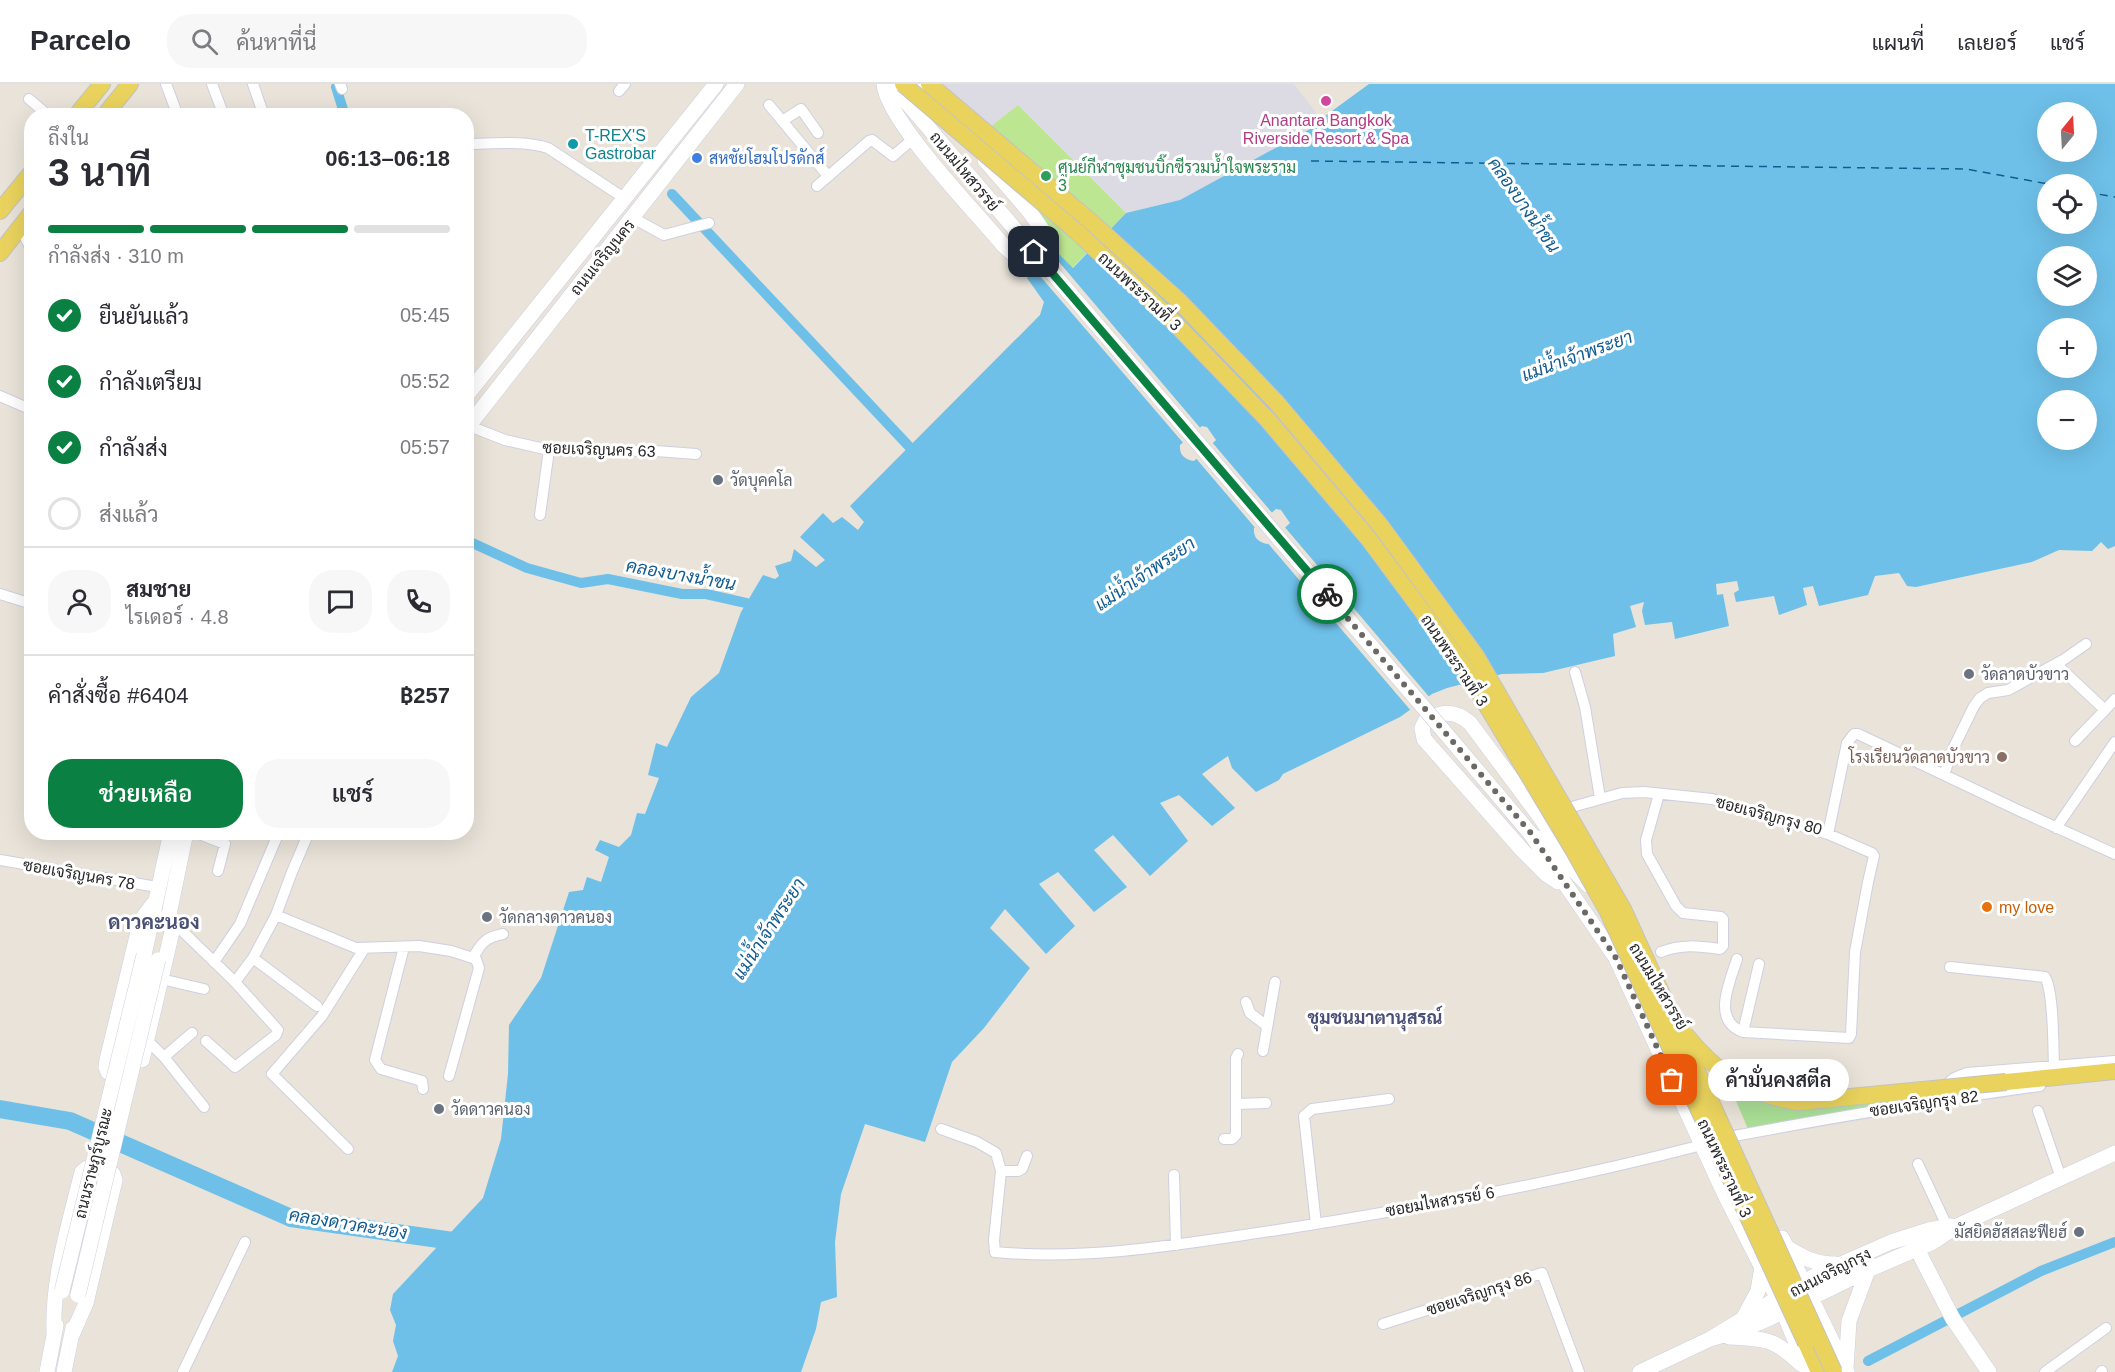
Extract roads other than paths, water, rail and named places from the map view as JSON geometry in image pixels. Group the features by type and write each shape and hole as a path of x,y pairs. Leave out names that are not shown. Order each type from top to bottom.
{"main road":[{"path":"80,108 94,84"},
{"path":"82,108 102,84"},
{"path":"108,108 121,84"},
{"path":"110,108 130,84"},
{"name":"ถนนเจริญนคร","path":"474,386 716,84"},
{"name":"ถนนเจริญนคร","path":"474,418 736,84"},
{"path":"884,84 890,103 913,139 1013,254 1025,256 1041,245 1044,237 1043,231 1029,211 997,175 956,121 918,84"},
{"name":"ถนนมไหสวรรย์","path":"891,84 1530,832 1616,958 1780,1305"},
{"name":"ถนนพระรามที่ 3","path":"903,84 1077,232 1169,317 1266,419 1368,538 1463,666 1607,910 1806,1343 1811,1371"},
{"name":"ถนนพระรามที่ 3","path":"929,84 1089,220 1180,302 1276,402 1380,525 1476,656 1623,909 1670,1015 1842,1372"},
{"path":"3,202 24,180"},
{"path":"0,254 24,222"},
{"path":"1569,890 1546,874 1523,851 1424,739 1422,728 1426,720 1437,713 1451,712 1470,723 1540,817 1576,871"},
{"name":"ถนนมไหสวรรย์","path":"1530,832 1576,871 1630,938 1658,980 1693,1045 1811,1297"},
{"path":"151,958 154,903 169,840"},
{"path":"154,903 144,916 139,928 107,1060 108,1072 134,1077 138,1074 161,979 185,840"},
{"path":"151,958 171,919"},
{"name":"ถนนราษฎร์บูรณะ","path":"47,1372 62,1291 151,958"},
{"name":"ถนนราษฎร์บูรณะ","path":"64,1372 78,1295 151,958"},
{"path":"1670,1015 1695,1047 1732,1079 1754,1091 1777,1099 1798,1102 2115,1071"},
{"name":"ถนนเจริญกรุง","path":"1640,1372 1716,1338 1780,1305 1804,1282 1841,1264 1891,1242 1952,1226 2115,1153"},
{"path":"54,1333 53,1310 56,1279 82,1172 87,1168 113,1174 115,1180 86,1303 72,1335"},
{"name":"ถนนเจริญกรุง","path":"1716,1338 1744,1317 1811,1297 1939,1238 1952,1226"},
{"path":"1786,1247 1820,1264 1841,1264"},
{"path":"1917,1249 1951,1315 1989,1372"},
{"path":"1744,1317 1758,1291 1762,1267"},
{"path":"1842,1372 1849,1321 1868,1270"},
{"path":"1811,1297 1842,1372"},
{"path":"1780,1305 1811,1371"},
{"path":"1716,1338 1771,1341 1786,1349 1811,1371"}],"street":[{"path":"166,84 175,108"},
{"path":"212,84 221,108"},
{"path":"253,84 261,108"},
{"path":"29,99 40,108"},
{"path":"769,105 828,176"},
{"path":"783,121 801,109 819,133"},
{"path":"817,186 869,141 872,140 893,156 913,139"},
{"path":"474,144 538,145 548,148 624,198"},
{"path":"633,218 664,235 709,223"},
{"path":"20,227 24,235"},
{"path":"0,396 24,406"},
{"name":"ซอยเจริญนคร 63","path":"474,429 505,440 549,450 656,451 696,454"},
{"path":"540,515 549,450"},
{"path":"5,596 24,602"},
{"path":"1944,775 1952,751 1980,698 1988,693 2008,690 2056,664 2086,644"},
{"path":"2056,664 2105,710"},
{"path":"1575,672 1585,707 1600,798"},
{"path":"2075,741 2115,699"},
{"name":"ซอยเจริญกรุง 80","path":"1540,817 1622,793 1659,794 1725,802 1828,834 1847,743 1854,734 2115,854"},
{"path":"2056,828 2115,742"},
{"path":"1659,794 1646,840 1647,854 1676,906 1683,913 1723,919 1723,943 1720,949 1688,945 1661,952"},
{"path":"1737,959 1724,1011 1734,1028 1743,1032 1849,1038 1855,956 1874,856 1872,853 1828,834"},
{"path":"215,840 225,844 218,871"},
{"path":"214,962 240,924 276,840"},
{"path":"235,982 253,958 276,915 306,840"},
{"name":"ซอยเจริญนคร 78","path":"0,860 158,887"},
{"path":"276,915 357,948 419,946 451,951 473,958 478,962 479,968 449,1076"},
{"path":"171,919 235,982 278,1030 276,1035 236,1067 206,1041"},
{"path":"473,958 483,941 503,934"},
{"path":"404,947 375,1060 380,1068 421,1081 423,1089"},
{"path":"348,1149 272,1074 322,1016 364,949"},
{"path":"253,958 317,1006"},
{"path":"1743,1032 1759,964"},
{"path":"1950,968 2045,977 2048,982 2054,1065"},
{"path":"161,979 204,989"},
{"path":"1263,1051 1275,982"},
{"path":"1246,1002 1250,1013 1268,1026"},
{"path":"164,1057 192,1033"},
{"path":"147,1040 164,1057 204,1107"},
{"path":"1224,1139 1232,1139 1236,1135 1236,1058 1238,1054"},
{"path":"1945,1099 1945,1089 1949,1081 1954,1077 1967,1074 2115,1061"},
{"name":"ซอยเจริญกรุง 82","path":"1734,1136 1848,1114 1945,1099 2057,1084 2115,1079"},
{"path":"1316,1224 1304,1116 1312,1109 1389,1099"},
{"path":"1237,1104 1266,1103"},
{"path":"2038,1111 2061,1178"},
{"path":"941,1129 989,1148 996,1154 1001,1171 1022,1169 1027,1156"},
{"name":"ซอยมไหสวรรย์ 6","path":"1001,1171 994,1240 995,1252 1018,1255 1128,1252 1316,1224 1575,1176 1702,1144"},
{"path":"1918,1164 1952,1226"},
{"path":"1174,1176 1176,1245"},
{"path":"183,1372 245,1242"},
{"name":"ซอยเจริญกรุง 86","path":"1383,1324 1542,1273 1579,1372"},
{"path":"2044,1372 2106,1328"}],"water":[{"name":"แม่น้ำเจ้าพระยา","path":"1369,84 2115,84 2115,546 2108,549 2101,542 2092,551 2059,550 2032,562 1916,587 1907,586 1899,573 1875,576 1868,595 1819,606 1813,586 1803,588 1807,605 1779,615 1774,596 1736,602 1734,593 1739,590 1737,581 1716,584 1717,595 1723,594 1729,626 1675,639 1672,622 1645,625 1642,611 1644,602 1630,606 1636,627 1613,634 1615,656 1543,673 1502,674 1447,688 1432,694 1400,717 1283,774 1279,780 1256,792 1232,768 1228,756 1202,774 1235,808 1212,826 1179,795 1160,803 1188,841 1150,876 1113,835 1094,850 1127,887 1094,912 1058,872 1039,884 1075,926 1046,954 1005,909 990,928 1030,968 984,1028 952,1062 925,1142 865,1124 841,1194 835,1242 837,1297 821,1302 816,1329 801,1372 392,1372 398,1356 393,1341 396,1325 390,1310 393,1294 483,1198 501,1139 508,1074 509,1025 541,978 569,892 583,890 587,877 601,882 609,857 595,850 600,840 619,847 631,835 637,813 645,814 659,778 648,775 656,743 667,747 691,697 719,673 741,612 763,575 775,579 779,576 775,566 791,561 794,549 816,567 825,560 800,537 823,513 833,523 842,517 858,530 864,522 850,506 1040,315 1044,302 1027,278 1059,254 1073,268 1126,213 1180,200 1312,128","holes":["1202,426 1207,427 1216,440 1194,461 1183,456 1180,452 1180,445","1276,509 1281,510 1290,523 1268,544 1257,539 1254,535 1254,528"]}],"waterway":[{"name":"คลองบางน้ำชน","path":"336,87 343,108"},
{"path":"672,194 918,456"},
{"name":"คลองบางน้ำชน","path":"474,544 527,568 581,583 608,579 682,594 706,594 746,603 758,612"},
{"name":"คลองดาวคะนอง","path":"0,1109 70,1121 291,1218 467,1243"},
{"path":"1868,1361 2041,1271 2115,1242"}],"place":[{"name":"Anantara Bangkok Riverside Resort & Spa","path":"1326,101"},
{"name":"T-REX'S Gastrobar","path":"573,144"},
{"name":"สหชัยโฮมโปรดักส์","path":"697,158"},
{"name":"ศูนย์กีฬาชุมชนบิ๊กซีรวมน้ำใจพระราม 3","path":"1046,176"},
{"name":"วัดบุคคโล","path":"718,480"},
{"name":"วัดลาดบัวขาว","path":"1969,674"},
{"name":"โรงเรียนวัดลาดบัวขาว","path":"2002,757"},
{"name":"my love","path":"1987,907"},
{"name":"วัดกลางดาวคนอง","path":"487,917"},
{"name":"ค้ามั่นคงสตีล","path":"1672,1080"},
{"name":"วัดดาวคนอง","path":"439,1109"},
{"name":"มัสยิดฮัสสละฟียฮ์","path":"2079,1232"}],"district":[{"name":"ดาวคะนอง","path":"154,922"},
{"name":"ชุมชนมาตานุสรณ์","path":"1375,1018"}]}
